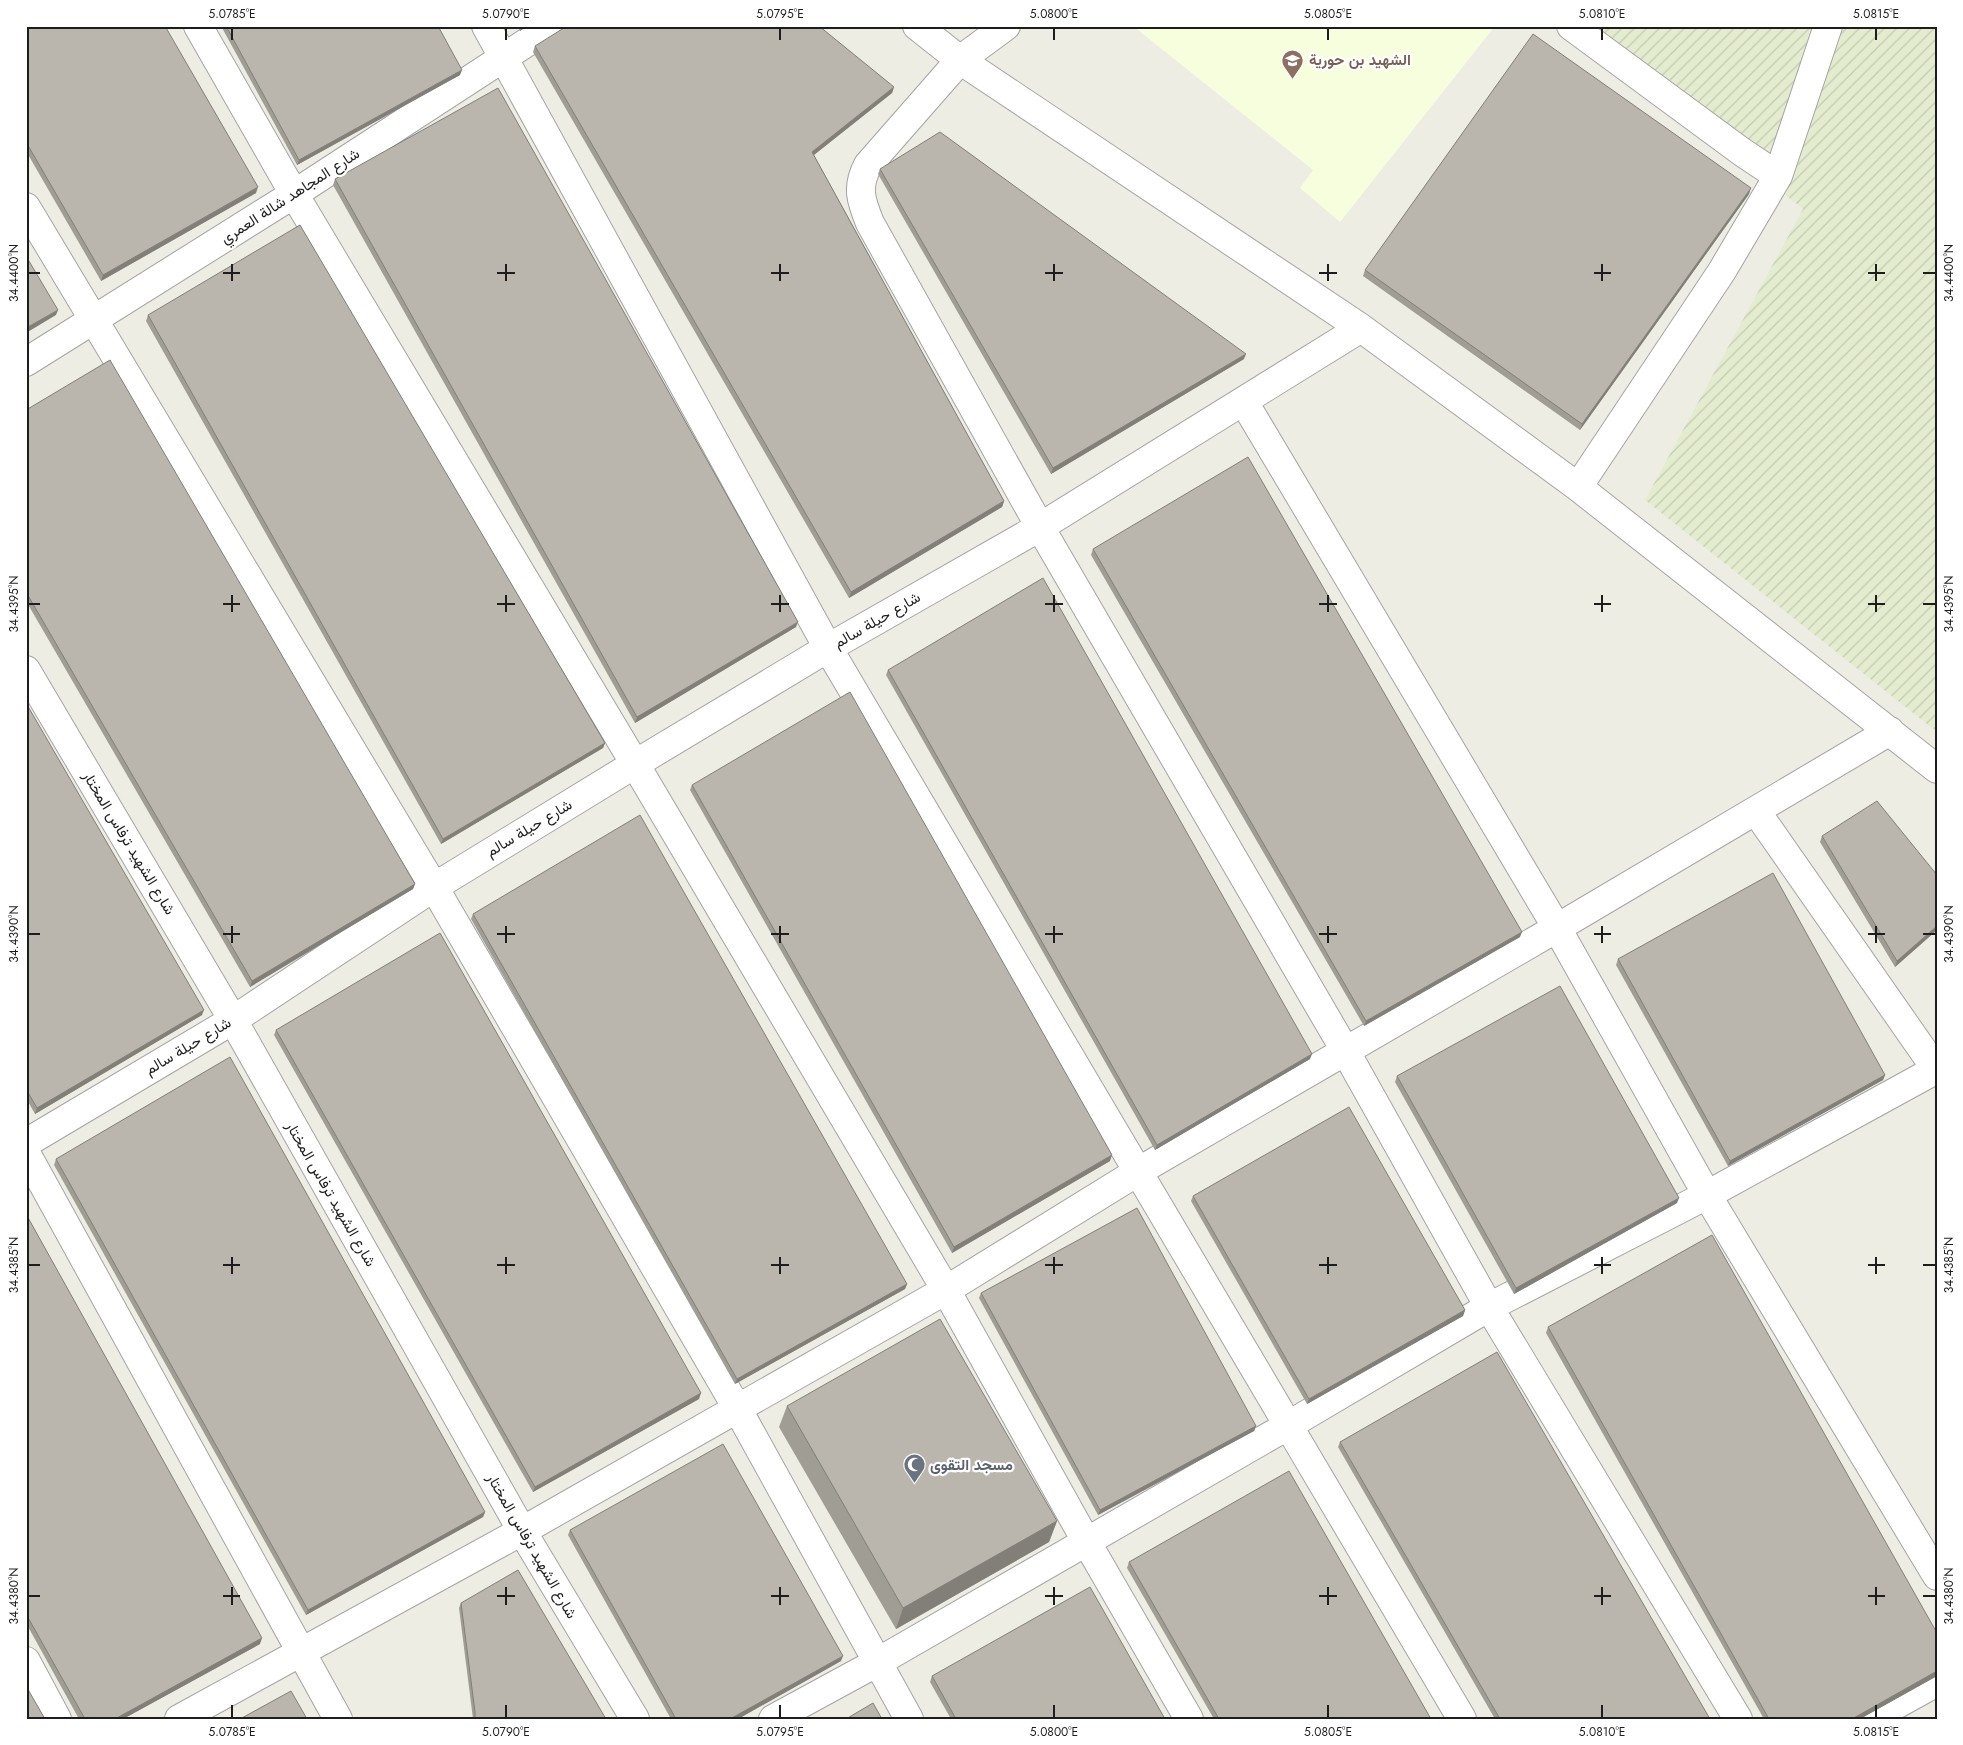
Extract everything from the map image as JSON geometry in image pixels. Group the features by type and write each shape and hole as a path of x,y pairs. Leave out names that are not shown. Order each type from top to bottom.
{"street":[{"path":"198,26 294,194 635,764 946,1290 1086,1541 1189,1719"},
{"path":"486,26 828,648 1462,1719"},
{"name":"شارع المجاهد شالة العمري","path":"26,362 294,194 552,26"},
{"path":"917,26 960,60 1361,328 1578,487 1937,769"},
{"path":"1006,26 960,60 868,165 861,177 860,189 862,204 870,223 1040,527 1346,1052 1489,1307 1738,1719"},
{"path":"1571,26 1742,152 1778,176"},
{"path":"1578,487 1722,271 1778,176 1828,26"},
{"path":"26,207 434,887 737,1408 908,1719"},
{"name":"شارع حيلة سالم","path":"26,1143 233,1020 434,887 635,764 828,648 1040,527 1361,328"},
{"path":"1244,402 1557,928 1706,1195 1937,1576"},
{"name":"شارع الشهيد ترفاس المختار","path":"26,670 233,1020 522,1531 635,1719"},
{"path":"179,1719 522,1531 946,1290 1139,1171 1346,1052 1890,731"},
{"path":"773,1719 876,1663 1289,1426 1489,1307 1706,1195 1936,1069 1756,811"},
{"path":"26,1153 338,1719"},
{"path":"26,1661 58,1719"},
{"path":"1870,1719 1937,1682"}],"shaded area":[{"path":"1133,26 1495,26 1340,222 1300,188 1313,170"},
{"path":"1574,26 1937,26 1937,732 1645,500 1803,209"}],"building":[{"path":"26,26 165,26 258,187 103,275 26,142"},
{"path":"226,26 438,26 462,70 299,160"},
{"path":"567,26 819,26 894,87 812,152 1004,501 851,592 535,46"},
{"path":"1533,34 1751,188 1582,424 1365,270"},
{"path":"498,88 798,622 637,717 335,179"},
{"path":"940,132 1246,354 1053,468 880,169"},
{"path":"300,225 605,743 443,839 148,315"},
{"path":"26,256 58,310 26,328"},
{"path":"110,360 415,884 252,981 26,592 26,410"},
{"path":"1248,457 1522,932 1366,1021 1093,549"},
{"path":"1043,578 1312,1054 1157,1145 888,670"},
{"path":"850,692 1112,1155 954,1247 692,785"},
{"path":"26,703 204,1010 37,1108 26,1089"},
{"path":"1877,801 1937,875 1937,926 1897,961 1822,836"},
{"path":"640,815 907,1284 737,1379 473,914"},
{"path":"1773,873 1885,1075 1730,1161 1618,959"},
{"path":"440,933 701,1393 535,1487 276,1030"},
{"path":"1560,986 1679,1198 1516,1288 1397,1076"},
{"path":"230,1057 485,1512 308,1610 56,1159"},
{"path":"1349,1107 1465,1310 1309,1399 1193,1196"},
{"path":"1137,1208 1256,1426 1100,1510 981,1293"},
{"path":"26,1214 262,1638 115,1719 85,1719 26,1614"},
{"path":"1712,1235 1937,1633 1937,1671 1852,1719 1769,1719 1548,1327"},
{"name":"مسجد التقوى","path":"940,1319 1057,1521 903,1608 787,1406"},
{"path":"1497,1352 1710,1719 1500,1719 1340,1442"},
{"path":"723,1444 843,1656 730,1719 676,1719 570,1530"},
{"path":"1289,1471 1431,1719 1219,1719 1129,1562"},
{"path":"518,1570 606,1719 475,1719 461,1603"},
{"path":"1090,1587 1165,1719 956,1719 932,1676"},
{"path":"26,1686 45,1719 26,1719"},
{"path":"291,1691 307,1719 240,1719"},
{"path":"873,1703 882,1719 846,1719"}],"place":[{"name":"الشهيد بن حورية","path":"1293,79"},
{"name":"مسجد التقوى","path":"914,1484"}]}
